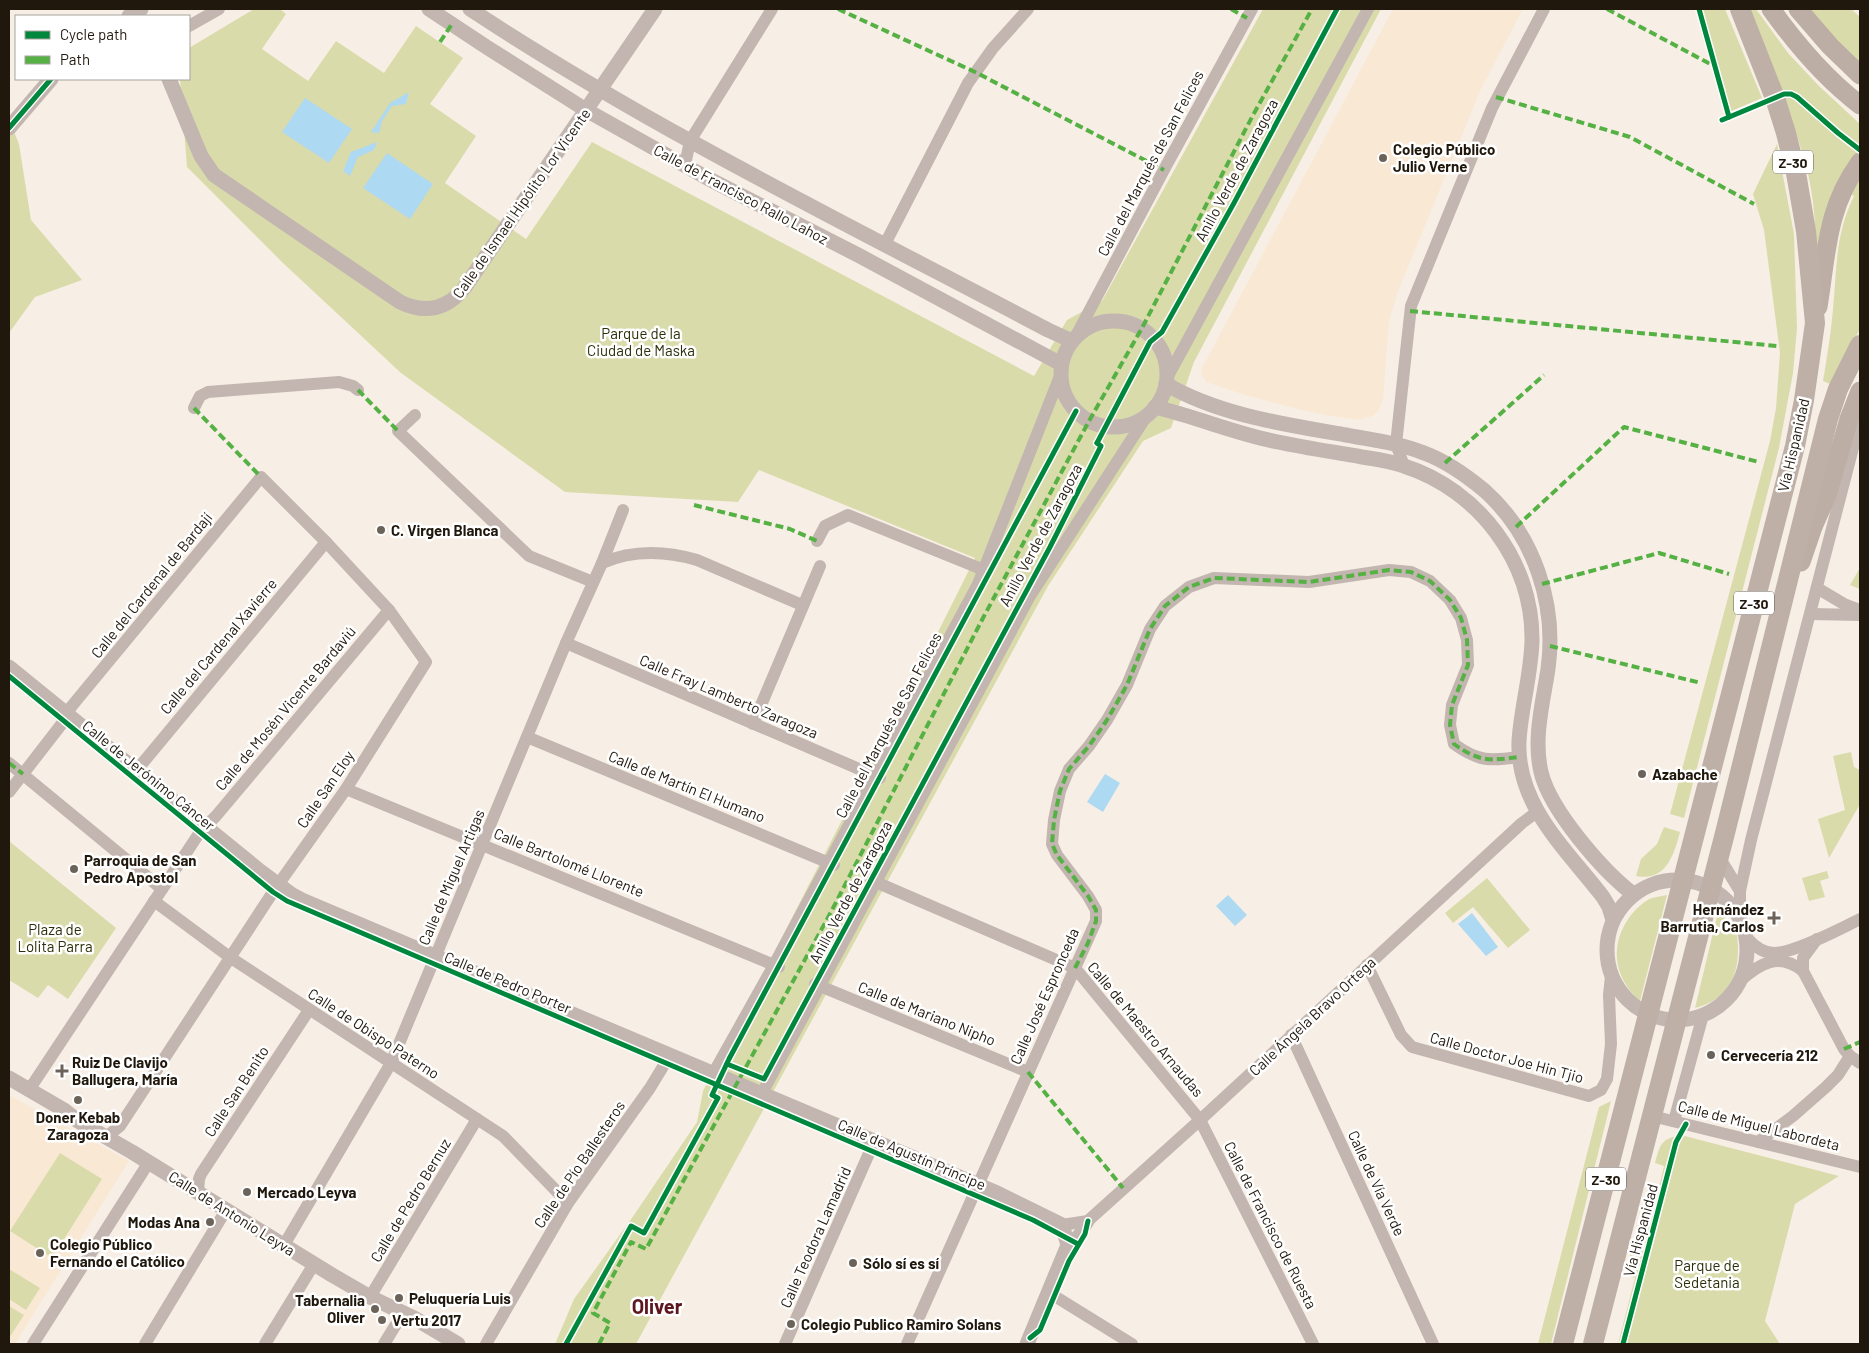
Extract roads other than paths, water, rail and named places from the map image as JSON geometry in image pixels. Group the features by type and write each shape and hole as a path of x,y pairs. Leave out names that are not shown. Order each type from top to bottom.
{"highway":[{"name":"Vía Hispanidad","path":"1563,1344 1795,446 1804,400 1815,323 1806,231 1792,157 1775,98 1740,9"},
{"name":"Vía Hispanidad","path":"1593,1344 1678,1019 1828,419 1838,389 1860,345"}],"main road":[{"path":"1771,9 1816,65 1860,105"},
{"path":"1798,9 1830,46 1860,75"},
{"name":"Z-30","path":"1815,323 1830,227 1842,192 1860,162"},
{"path":"1779,616 1827,494 1849,419 1860,391"}],"street":[{"path":"190,25 219,9"},
{"name":"Calle de Francisco Rallo Lahoz","path":"429,9 586,110 686,165 875,264 1061,370"},
{"name":"Calle de Francisco Rallo Lahoz","path":"470,9 600,90 690,141 1048,330 1074,337"},
{"name":"Calle de Ismael Hipólito Lor Vicente","path":"168,80 200,156 214,175 400,302 414,308 425,309 443,306 460,294 655,9"},
{"path":"686,165 690,141 772,9"},
{"path":"885,244 968,83 993,48 1028,9"},
{"name":"Calle del Marqués de San Felices","path":"1074,337 1252,9"},
{"path":"761,1094 817,984 1030,596 1162,397 1167,381 1368,9"},
{"path":"1404,466 1396,444 1411,306 1492,108 1544,9"},
{"path":"9,128 50,80"},
{"path":"1167,381 1166,363 1162,349 1154,338 1142,328 1129,322 1108,321 1088,326 1074,337 1065,352 1061,370 1064,394 1074,410 1089,421 1106,426 1120,427 1133,424 1151,412 1242,434 1404,466 1444,484 1466,500 1490,524 1509,552 1527,596 1532,641 1520,731 1519,757 1524,784 1537,812 1603,897 1609,907 1613,920"},
{"name":"Calle del Marqués de San Felices","path":"712,1074 776,966 878,777 978,584 1061,370"},
{"path":"1167,381 1191,396 1237,412 1283,424 1396,444 1424,453 1445,463 1486,492 1516,527 1531,556 1542,584 1550,628 1548,668 1538,731 1538,758 1540,771 1548,793 1564,817 1608,872 1633,894"},
{"path":"194,408 200,396 208,392 339,382 353,386 358,390"},
{"path":"415,414 398,431 529,556 593,582"},
{"path":"1740,982 1747,960 1747,938 1740,917 1740,891 1756,821 1860,421"},
{"name":"Calle San Eloy","path":"106,1137 120,1126 278,885 346,789 426,662 389,610 326,542 261,477"},
{"name":"Calle del Cardenal de Bardají","path":"9,792 64,721 71,707 261,477"},
{"name":"Calle de Miguel Artigas","path":"284,1245 391,1063 623,510"},
{"path":"816,541 826,526 848,515 984,570"},
{"name":"Calle del Cardenal Xavierre","path":"136,771 326,542"},
{"path":"602,563 627,555 669,554 684,556 802,605"},
{"path":"753,724 820,566"},
{"name":"Calle José Espronceda","path":"907,1344 1028,1072 1088,943 1096,921 1096,910 1088,896 1057,855 1052,844 1054,820 1060,791 1069,769 1089,746 1107,720 1127,685 1150,629 1165,606 1189,587 1214,578 1309,582 1389,570 1411,572 1430,581 1450,600 1461,618 1467,640 1468,664 1452,705 1450,725 1454,744 1469,755 1486,760 1519,757"},
{"path":"1817,588 1844,604 1860,610"},
{"name":"Calle de Mosén Vicente Bardaviú","path":"30,1090 192,843 389,610"},
{"path":"1811,614 1860,615"},
{"name":"Calle Fray Lamberto Zaragoza","path":"566,643 878,777"},
{"name":"Calle de Jerónimo Cáncer","path":"9,667 278,885"},
{"name":"Calle de Martín El Humano","path":"527,737 831,863"},
{"path":"9,763 162,889"},
{"name":"Calle Bartolomé Llorente","path":"346,789 776,966"},
{"name":"Calle Ángela Bravo Ortega","path":"1027,1344 1068,1245 1083,1230 1088,1221 1522,823 1537,812"},
{"path":"1719,857 1740,891"},
{"path":"1740,917 1723,896 1698,883 1682,880 1664,881 1648,886 1633,894 1623,904 1613,920 1606,948 1611,976 1622,995 1630,1004 1649,1014 1678,1019 1703,1015 1725,1002 1740,982 1758,967 1770,962 1788,962 1803,971"},
{"name":"Calle de Maestro Arnaudas","path":"873,881 1075,968 1200,1120"},
{"name":"Calle de Pedro Porter","path":"278,885 304,901 712,1074"},
{"name":"Calle de Obispo Paterno","path":"154,901 231,958 512,1143 568,1203"},
{"path":"1747,938 1760,949 1774,953 1790,950 1860,920"},
{"path":"1758,1142 1793,1116 1855,1059 1832,1028 1803,971 1803,958 1818,939"},
{"name":"Calle Doctor Joe Hin Tjio","path":"1367,965 1401,1035 1412,1047 1589,1096 1601,1090 1607,1079 1611,1044 1609,995 1611,976"},
{"name":"Calle de Mariano Nipho","path":"817,984 1028,1072"},
{"name":"Calle San Benito","path":"198,1192 201,1174 309,1010"},
{"path":"1674,1121 1703,1015"},
{"name":"Calle de Vía Verde","path":"1292,1035 1434,1344"},
{"name":"Calle de Pío Ballesteros","path":"486,1344 568,1203 650,1088 670,1055"},
{"name":"Calle de Agustín Príncipe","path":"712,1074 978,1186 1062,1225"},
{"name":"Calle de Antonio Leyva","path":"9,1078 314,1264 370,1297 458,1344"},
{"name":"Calle de Miguel Labordeta","path":"1652,1116 1860,1166"},
{"name":"Calle de Pedro Bernuz","path":"370,1297 478,1119"},
{"name":"Calle de Francisco de Ruesta","path":"1200,1120 1313,1344"},
{"name":"Calle Teodora Lamadrid","path":"785,1344 874,1142"},
{"path":"33,1344 149,1162"},
{"path":"145,1344 226,1210"},
{"path":"1068,1245 1062,1225 1088,1221"},
{"path":"265,1344 314,1264"},
{"path":"1048,1292 1132,1344"},
{"path":"384,1344 403,1313"}],"water":[{"path":"409,92 406,104 392,106 382,121 379,133 371,132 390,103"},
{"path":"305,98 352,129 329,163 282,132"},
{"path":"377,142 374,150 358,157 350,176 343,171 351,152"},
{"path":"387,153 433,184 410,219 363,188"},
{"path":"1105,774 1120,783 1103,812 1087,802"},
{"path":"1228,895 1247,915 1235,926 1216,906"},
{"path":"1472,913 1498,947 1486,956 1458,924"}],"place":[{"name":"Colegio Público Julio Verne","path":"1383,158"},
{"name":"C. Virgen Blanca","path":"381,530"},
{"name":"Azabache","path":"1642,774"},
{"name":"Parroquia de San Pedro Apostol","path":"74,869"},
{"name":"Hernández Barrutia, Carlos","path":"1774,918"},
{"name":"Cervecería 212","path":"1711,1055"},
{"name":"Ruiz De Clavijo Ballugera, María","path":"62,1071"},
{"name":"Doner Kebab Zaragoza","path":"78,1100"},
{"name":"Mercado Leyva","path":"247,1192"},
{"name":"Modas Ana","path":"210,1222"},
{"name":"Colegio Público Fernando el Católico","path":"40,1253"},
{"name":"Sólo sí es sí","path":"853,1263"},
{"name":"Peluquería Luis","path":"399,1298"},
{"name":"Tabernalia Oliver","path":"375,1309"},
{"name":"Vertu 2017","path":"382,1320"},
{"name":"Colegio Publico Ramiro Solans","path":"791,1324"}],"district":[{"name":"Oliver","path":"657,1306"}],"park label":[{"name":"Parque de la Ciudad de Maska","path":"641,342"},
{"name":"Plaza de Lolita Parra","path":"55,938"},
{"name":"Parque de Sedetania","path":"1707,1274"}]}
